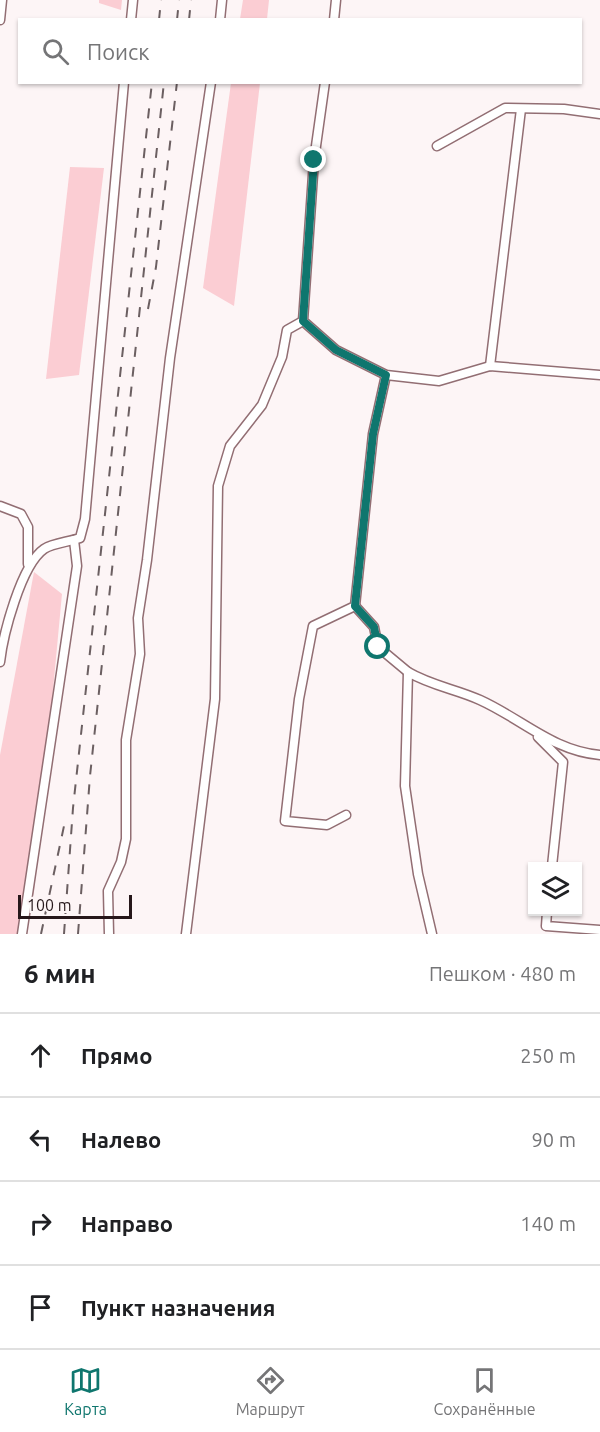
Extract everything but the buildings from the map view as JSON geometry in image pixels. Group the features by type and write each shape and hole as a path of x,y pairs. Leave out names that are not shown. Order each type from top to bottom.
{"lane":[{"path":"0,20 2,0"},
{"path":"131,18 133,0"},
{"path":"220,18 222,0"},
{"path":"334,18 336,0"},
{"path":"28,564 45,548 80,538 85,519 124,84"},
{"path":"109,934 108,891 121,862 126,840 126,740 140,654 138,618 147,560 170,358 211,84"},
{"path":"303,321 314,160 325,84"},
{"path":"437,146 505,108 564,109 600,114"},
{"path":"490,366 521,109"},
{"path":"303,321 336,350 386,375 438,381 490,366 600,375"},
{"path":"186,934 215,699 218,486 230,446 262,405 282,357 287,330 303,321"},
{"path":"386,375 373,434 355,606 374,627 378,647 408,672 430,684 480,700 534,733 578,753 600,755"},
{"path":"0,506 21,514 28,527 28,564 3,635 0,662"},
{"path":"22,934 77,566 74,540"},
{"path":"346,815 327,825 285,821 299,699 313,627 355,606"},
{"path":"408,672 405,786 418,874 432,934"},
{"path":"534,733 563,762 553,862"},
{"path":"547,916 546,926 600,930"}],"shaded area":[{"path":"99,0 122,0 121,10 99,3"},
{"path":"243,0 269,0 267,18 240,18"},
{"path":"231,84 260,84 234,306 203,288"},
{"path":"70,167 104,168 79,375 46,379"},
{"path":"34,572 62,594 34,892 23,934 0,934 0,755"}],"railway":[{"path":"159,18 161,0"},
{"path":"177,18 179,0"},
{"path":"189,18 191,0"},
{"path":"64,934 73,808 152,84"},
{"path":"78,934 90,776 164,84"},
{"path":"148,309 156,267 177,84"},
{"path":"41,934 64,826"}],"route":[{"path":"314,160 303,321 336,350 386,375 373,434 355,606 374,627 378,647"}]}
